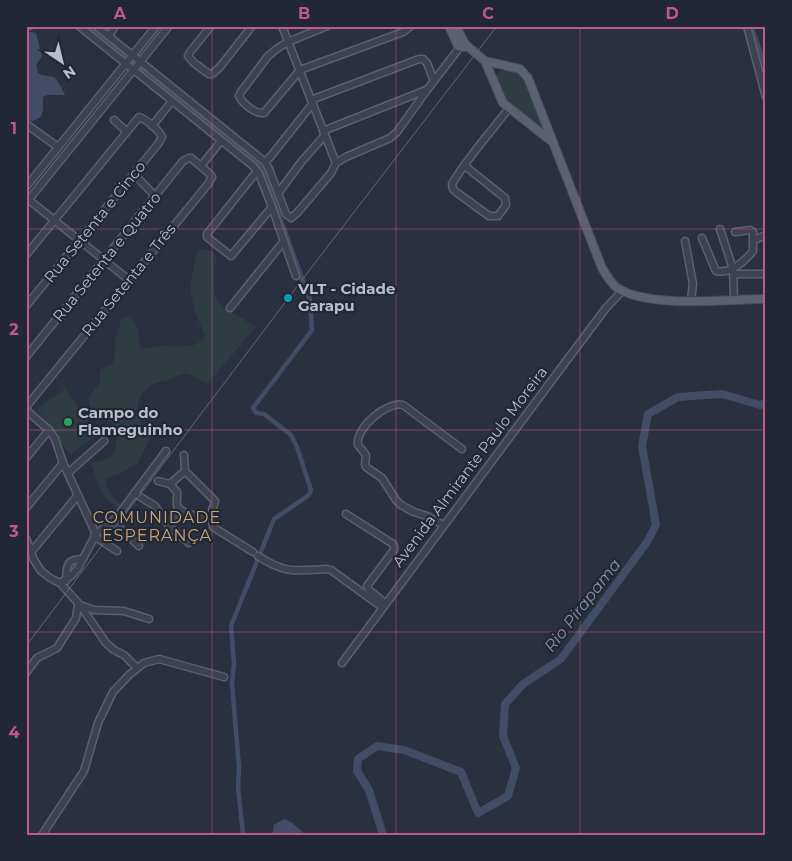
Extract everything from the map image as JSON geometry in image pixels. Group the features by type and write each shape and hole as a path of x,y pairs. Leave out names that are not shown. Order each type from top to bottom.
{"main road":[{"path":"449,26 454,39 485,61 520,69 528,78 602,268 611,282 622,291 646,298 691,300 766,299"},
{"path":"456,26 463,46"},
{"path":"485,61 502,100 509,108 552,141"},
{"path":"492,78 504,66"}],"street":[{"path":"26,27 30,26"},
{"path":"79,26 257,171 272,207 296,276"},
{"path":"96,26 265,162 279,192 286,214 290,218 294,216 331,173 336,163 394,135 463,46"},
{"path":"109,36 115,26"},
{"path":"129,280 28,201 134,70 136,59 156,26"},
{"path":"26,187 126,63 136,59 169,26"},
{"path":"211,26 188,56 208,74 215,72 252,26"},
{"path":"282,26 336,163"},
{"path":"327,26 288,42 268,56 241,92 239,96 241,100 254,111 260,114 264,113 300,70 403,32 411,26"},
{"path":"746,26 766,97"},
{"path":"265,162 272,156 312,102 419,59 423,59 427,63 434,81"},
{"path":"279,192 324,133 427,90"},
{"path":"26,255 126,131 141,117 152,126 172,101"},
{"path":"465,166 505,198 506,205 498,216 489,216 454,189 452,184 465,166 509,108"},
{"path":"114,120 126,131"},
{"name":"Rua Setenta e Cinco","path":"26,306 158,144 162,137 152,126"},
{"path":"28,128 58,147"},
{"path":"201,166 221,141"},
{"name":"Rua Setenta e Quatro","path":"26,357 182,163 189,158 201,166"},
{"name":"Rua Setenta e Três","path":"26,408 208,184 212,177 201,166"},
{"path":"257,171 207,234 207,237 230,256 272,207"},
{"path":"134,174 156,196"},
{"path":"720,229 733,272 734,299"},
{"path":"733,272 751,253 754,240 752,230 734,232"},
{"path":"754,240 766,235"},
{"path":"702,238 716,271 766,274"},
{"path":"230,308 284,241"},
{"path":"685,241 693,284 691,300"},
{"name":"Avenida Almirante Paulo Moreira","path":"342,662 606,308 622,291"},
{"path":"443,525 427,516 407,509 396,500 382,478 366,466 366,455 358,445 358,436 366,424 397,403 403,404 462,449"},
{"path":"26,408 49,430 55,439 63,463 95,535 118,551"},
{"path":"26,458 49,430"},
{"path":"68,473 104,441"},
{"path":"62,585 78,568 95,535 112,521 166,451"},
{"path":"170,484 184,470 184,456"},
{"path":"26,508 63,463"},
{"path":"184,470 215,501 211,510 212,525 215,529 267,562 286,570 331,570 384,605"},
{"path":"158,480 170,484 177,492 178,508 169,526"},
{"path":"134,493 158,509 172,530 189,542"},
{"path":"32,551 78,495"},
{"path":"178,508 188,514 212,518"},
{"path":"346,514 393,544 394,547 367,586 384,605"},
{"path":"112,521 138,546"},
{"path":"26,538 41,571 62,585 79,604 106,643 128,658 137,668"},
{"path":"79,604 94,610 124,611 149,619"},
{"path":"26,673 37,658 57,648 76,618 79,604"},
{"path":"42,835 84,771 98,723 110,698 122,681 150,660 159,659 224,677"}],"shaded area":[{"path":"508,69 518,72 524,77 544,132 509,107 495,78 499,72"},
{"path":"201,250 210,251 217,257 214,266 215,298 225,308 256,327 207,384 184,374 150,386 145,390 137,408 138,415 144,425 151,428 152,435 137,464 121,473 106,478 108,490 112,497 121,505 119,509 105,497 100,489 91,463 107,458 115,451 115,431 112,423 91,407 89,403 90,397 100,383 100,370 114,361 115,341 121,320 127,316 137,326 140,349 197,344 205,336 194,310 190,287 196,255"},
{"name":"Campo do Flameguinho","path":"65,389 98,434 70,455 37,409"}],"water":[{"path":"26,33 36,33 42,56 36,65 38,73 54,77 65,95 47,95 43,97 41,117 33,121 26,120"},
{"path":"284,819 291,822 306,835 272,835 274,825"}],"waterway":[{"path":"89,26 263,171 310,300 312,330 253,408 256,413 264,414 291,435 297,447 311,490 309,495 274,519 231,626 234,664 232,683 239,768 238,787 243,835"},
{"path":"137,57 162,26"},
{"path":"751,26 766,68"},
{"name":"Rio Pirapama","path":"383,835 369,790 357,771 358,759 377,746 404,750 461,772 478,813 508,796 516,768 503,736 505,704 523,684 561,659 647,542 656,525 642,446 648,414 678,397 722,394 760,405 766,403"}],"tram line":[{"path":"26,646 305,276 497,26"}],"place":[{"name":"VLT - Cidade Garapu","path":"288,298"},
{"name":"Campo do Flameguinho","path":"68,422"}],"district":[{"name":"COMUNIDADE ESPERANÇA","path":"157,526"}]}
